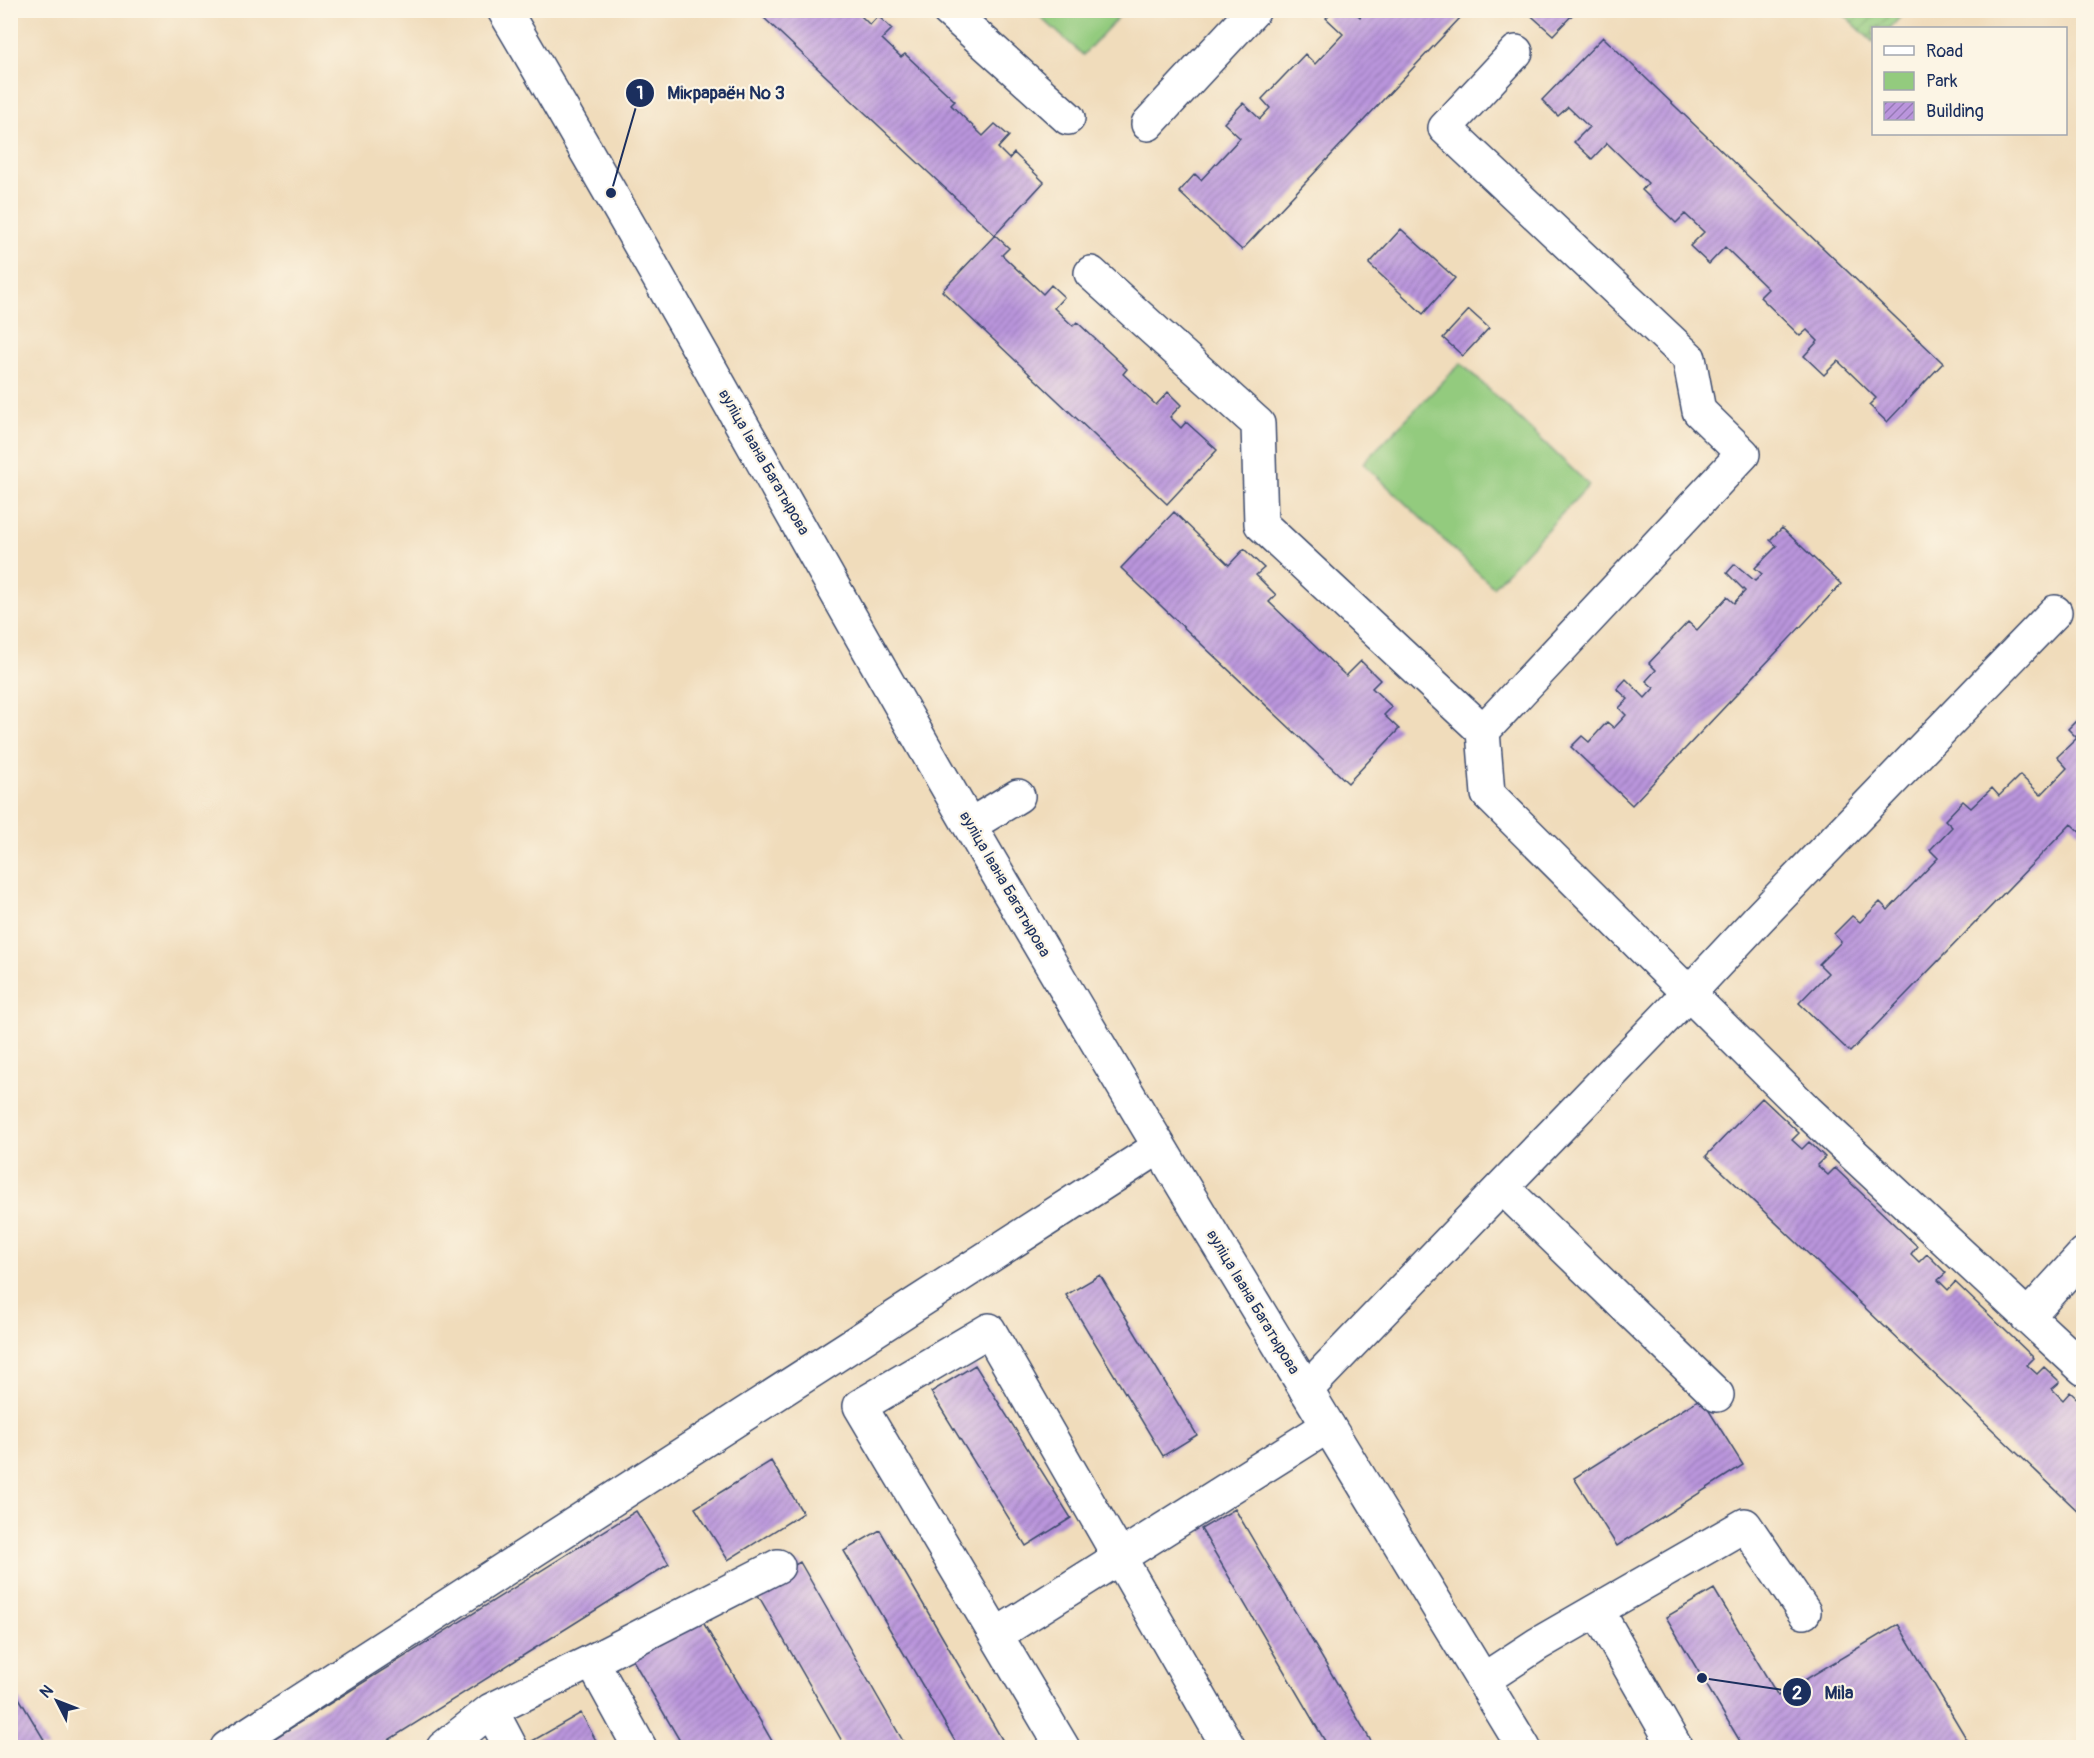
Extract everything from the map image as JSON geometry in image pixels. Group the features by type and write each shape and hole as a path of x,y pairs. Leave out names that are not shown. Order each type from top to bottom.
{"main road":[{"name":"вуліца Івана Багатырова","path":"504,10 611,193 970,825 1159,1148 1524,1748"},
{"path":"948,10 1068,118"},
{"path":"1148,124 1254,10"},
{"path":"1483,731 1743,454 1698,411 1689,358 1445,128 1516,52"},
{"path":"1091,273 1258,424 1261,524 1483,731 1488,794 1815,1118 2084,1369"},
{"path":"1306,1390 1503,1188 2055,612"},
{"path":"970,825 1018,796"},
{"path":"227,1748 1159,1148"},
{"path":"1503,1188 1717,1395"},
{"path":"2027,1317 2084,1254"},
{"path":"1063,1748 860,1406 989,1330 1229,1748"},
{"path":"996,1635 1328,1426"},
{"path":"1483,1680 1538,1644 1745,1525 1804,1612"},
{"path":"443,1748 490,1710 778,1566"},
{"path":"1597,1610 1676,1748"},
{"path":"592,1661 640,1748"},
{"path":"490,1710 511,1748"}],"green space":[{"path":"1034,11 1124,11 1083,55"},
{"path":"1840,11 1906,11 1891,27 1872,27 1872,41"},
{"path":"1461,363 1589,485 1493,587 1363,463"}],"building":[{"path":"769,10 855,10 870,25 878,16 892,29 882,39 901,57 905,54 955,101 951,105 983,136 995,124 1009,136 998,148 1009,159 1014,153 1044,182 995,235 763,17"},
{"path":"1334,10 1353,10 1360,17 1366,10 1452,10 1460,18 1242,250 1179,192 1195,174 1201,180 1240,138 1224,123 1243,103 1260,119 1270,108 1262,99 1305,54 1315,64 1343,34 1326,18"},
{"path":"1525,10 1577,10 1553,35"},
{"path":"1603,37 1943,363 1887,422 1869,405 1876,398 1838,361 1824,375 1804,356 1818,341 1807,330 1800,336 1760,297 1768,289 1725,247 1709,264 1690,246 1704,232 1685,214 1676,223 1642,190 1648,183 1607,143 1592,159 1574,142 1589,127 1568,107 1558,116 1542,100"},
{"path":"1401,229 1455,278 1423,314 1369,264"},
{"path":"995,235 1009,248 1002,255 1043,294 1051,285 1064,297 1054,308 1073,326 1077,322 1127,369 1123,374 1156,405 1168,392 1181,405 1170,417 1181,428 1186,422 1217,450 1167,504 942,291"},
{"path":"1469,310 1489,328 1463,356 1443,338"},
{"path":"1174,512 1229,565 1244,549 1264,568 1256,575 1276,595 1269,602 1346,676 1361,661 1380,680 1372,688 1392,707 1384,715 1399,729 1348,783 1121,568"},
{"path":"1782,528 1841,584 1632,805 1571,747 1582,736 1589,742 1607,722 1614,728 1626,715 1619,708 1628,699 1617,689 1626,679 1645,698 1654,688 1646,681 1656,670 1649,663 1688,622 1697,630 1727,597 1734,603 1745,591 1727,573 1735,564 1755,581 1762,574 1755,568 1777,546 1770,540"},
{"path":"2084,713 2084,836 2071,824 1850,1052 1799,1003 1828,973 1819,964 1841,942 1834,934 1852,916 1860,922 1880,902 1888,910 1938,858 1930,850 1952,827 1945,820 1963,801 1971,808 1992,788 1999,796 2020,775 2041,795 2067,768 2057,757 2077,738 2068,729"},
{"path":"1762,1098 1799,1133 1792,1140 1802,1149 1809,1142 1825,1157 1817,1165 1828,1175 1835,1168 1917,1246 1911,1254 1919,1262 1927,1254 1946,1273 1938,1280 1948,1290 1955,1282 2034,1358 2027,1365 2037,1374 2044,1367 2060,1382 2052,1389 2063,1400 2070,1392 2084,1405 2084,1517 1706,1156"},
{"path":"1100,1275 1197,1435 1163,1456 1066,1295"},
{"path":"975,1365 1071,1518 1026,1546 931,1392"},
{"path":"1701,1398 1743,1465 1617,1546 1574,1478"},
{"path":"771,1461 803,1513 728,1560 695,1508"},
{"path":"1235,1509 1375,1748 1329,1748 1201,1529"},
{"path":"636,1511 669,1564 376,1748 259,1748"},
{"path":"880,1530 1007,1748 959,1748 844,1551"},
{"path":"800,1562 907,1748 846,1748 754,1588"},
{"path":"1714,1589 1778,1696 1898,1624 1972,1748 1744,1748 1666,1617"},
{"path":"700,1617 776,1748 684,1748 631,1657"},
{"path":"10,1683 49,1748 10,1748"},
{"path":"581,1713 600,1748 520,1748"}],"place":[{"name":"Мікрараён № 3","path":"611,193"},
{"name":"Mila","path":"1702,1678"}]}
